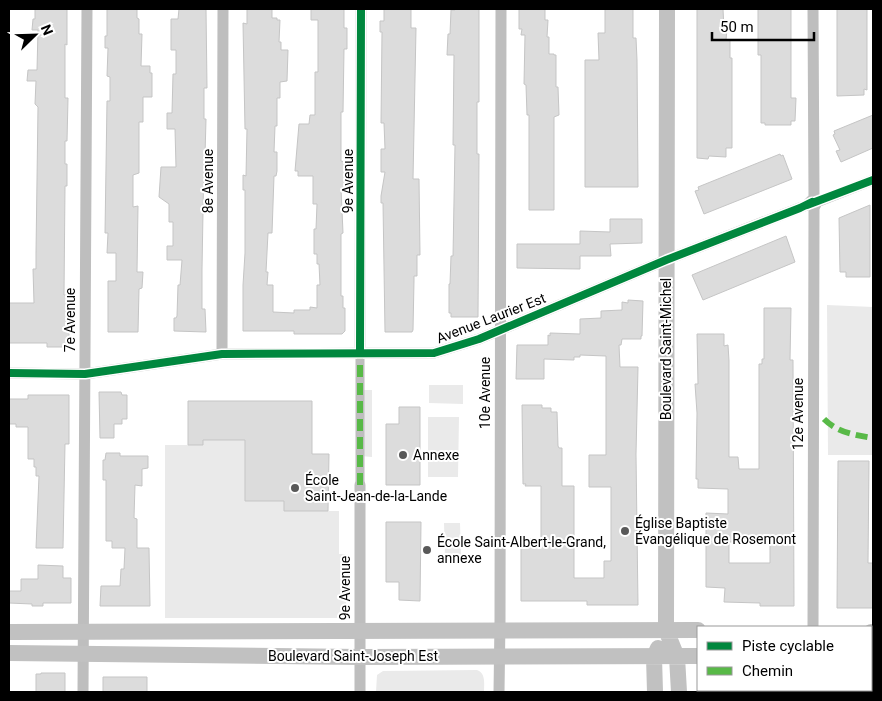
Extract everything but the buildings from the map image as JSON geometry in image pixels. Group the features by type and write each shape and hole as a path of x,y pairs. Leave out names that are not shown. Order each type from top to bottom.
{"main road":[{"name":"Boulevard Saint-Michel","path":"667,9 666,630 677,656 679,692"},
{"name":"Boulevard Saint-Michel","path":"655,692 654,657 666,630"},
{"name":"Boulevard Saint-Joseph Est","path":"9,632 697,630"},
{"name":"Boulevard Saint-Joseph Est","path":"9,653 360,657 697,656"}],"street":[{"name":"7e Avenue","path":"83,692 87,9"},
{"name":"8e Avenue","path":"222,354 223,9"},
{"name":"9e Avenue","path":"360,692 361,9"},
{"name":"10e Avenue","path":"499,692 500,9"},
{"name":"12e Avenue","path":"813,9 813,626"},
{"name":"Avenue Laurier Est","path":"9,373 85,374 222,354 434,353 500,330 666,260 873,180"}],"shaded area":[{"path":"827,305 873,307 873,455 828,455"},
{"path":"429,385 463,385 463,404 429,403"},
{"path":"361,390 372,390 372,457 361,456"},
{"path":"428,417 459,417 458,477 428,477"},
{"path":"203,440 263,440 245,456 245,501 274,501 284,495 285,511 339,511 339,554 345,554 346,610 342,618 165,618 165,445 203,445"},
{"path":"444,523 460,523 461,555 445,556"},
{"path":"477,670 483,676 484,692 376,692 377,675 383,671"}],"marked path":[{"path":"360,353 360,485"},
{"path":"824,419 841,430 873,438"}],"cycle path":[{"path":"360,353 361,9"},
{"path":"807,205 873,180"},
{"path":"9,373 85,374 222,354 434,353 479,339 666,260 812,202"}],"place":[{"name":"Annexe","path":"403,455"},
{"name":"École Saint-Jean-de-la-Lande","path":"295,488"},
{"name":"Église Baptiste Évangélique de Rosemont","path":"625,531"},
{"name":"École Saint-Albert-le-Grand, annexe","path":"427,550"}]}
